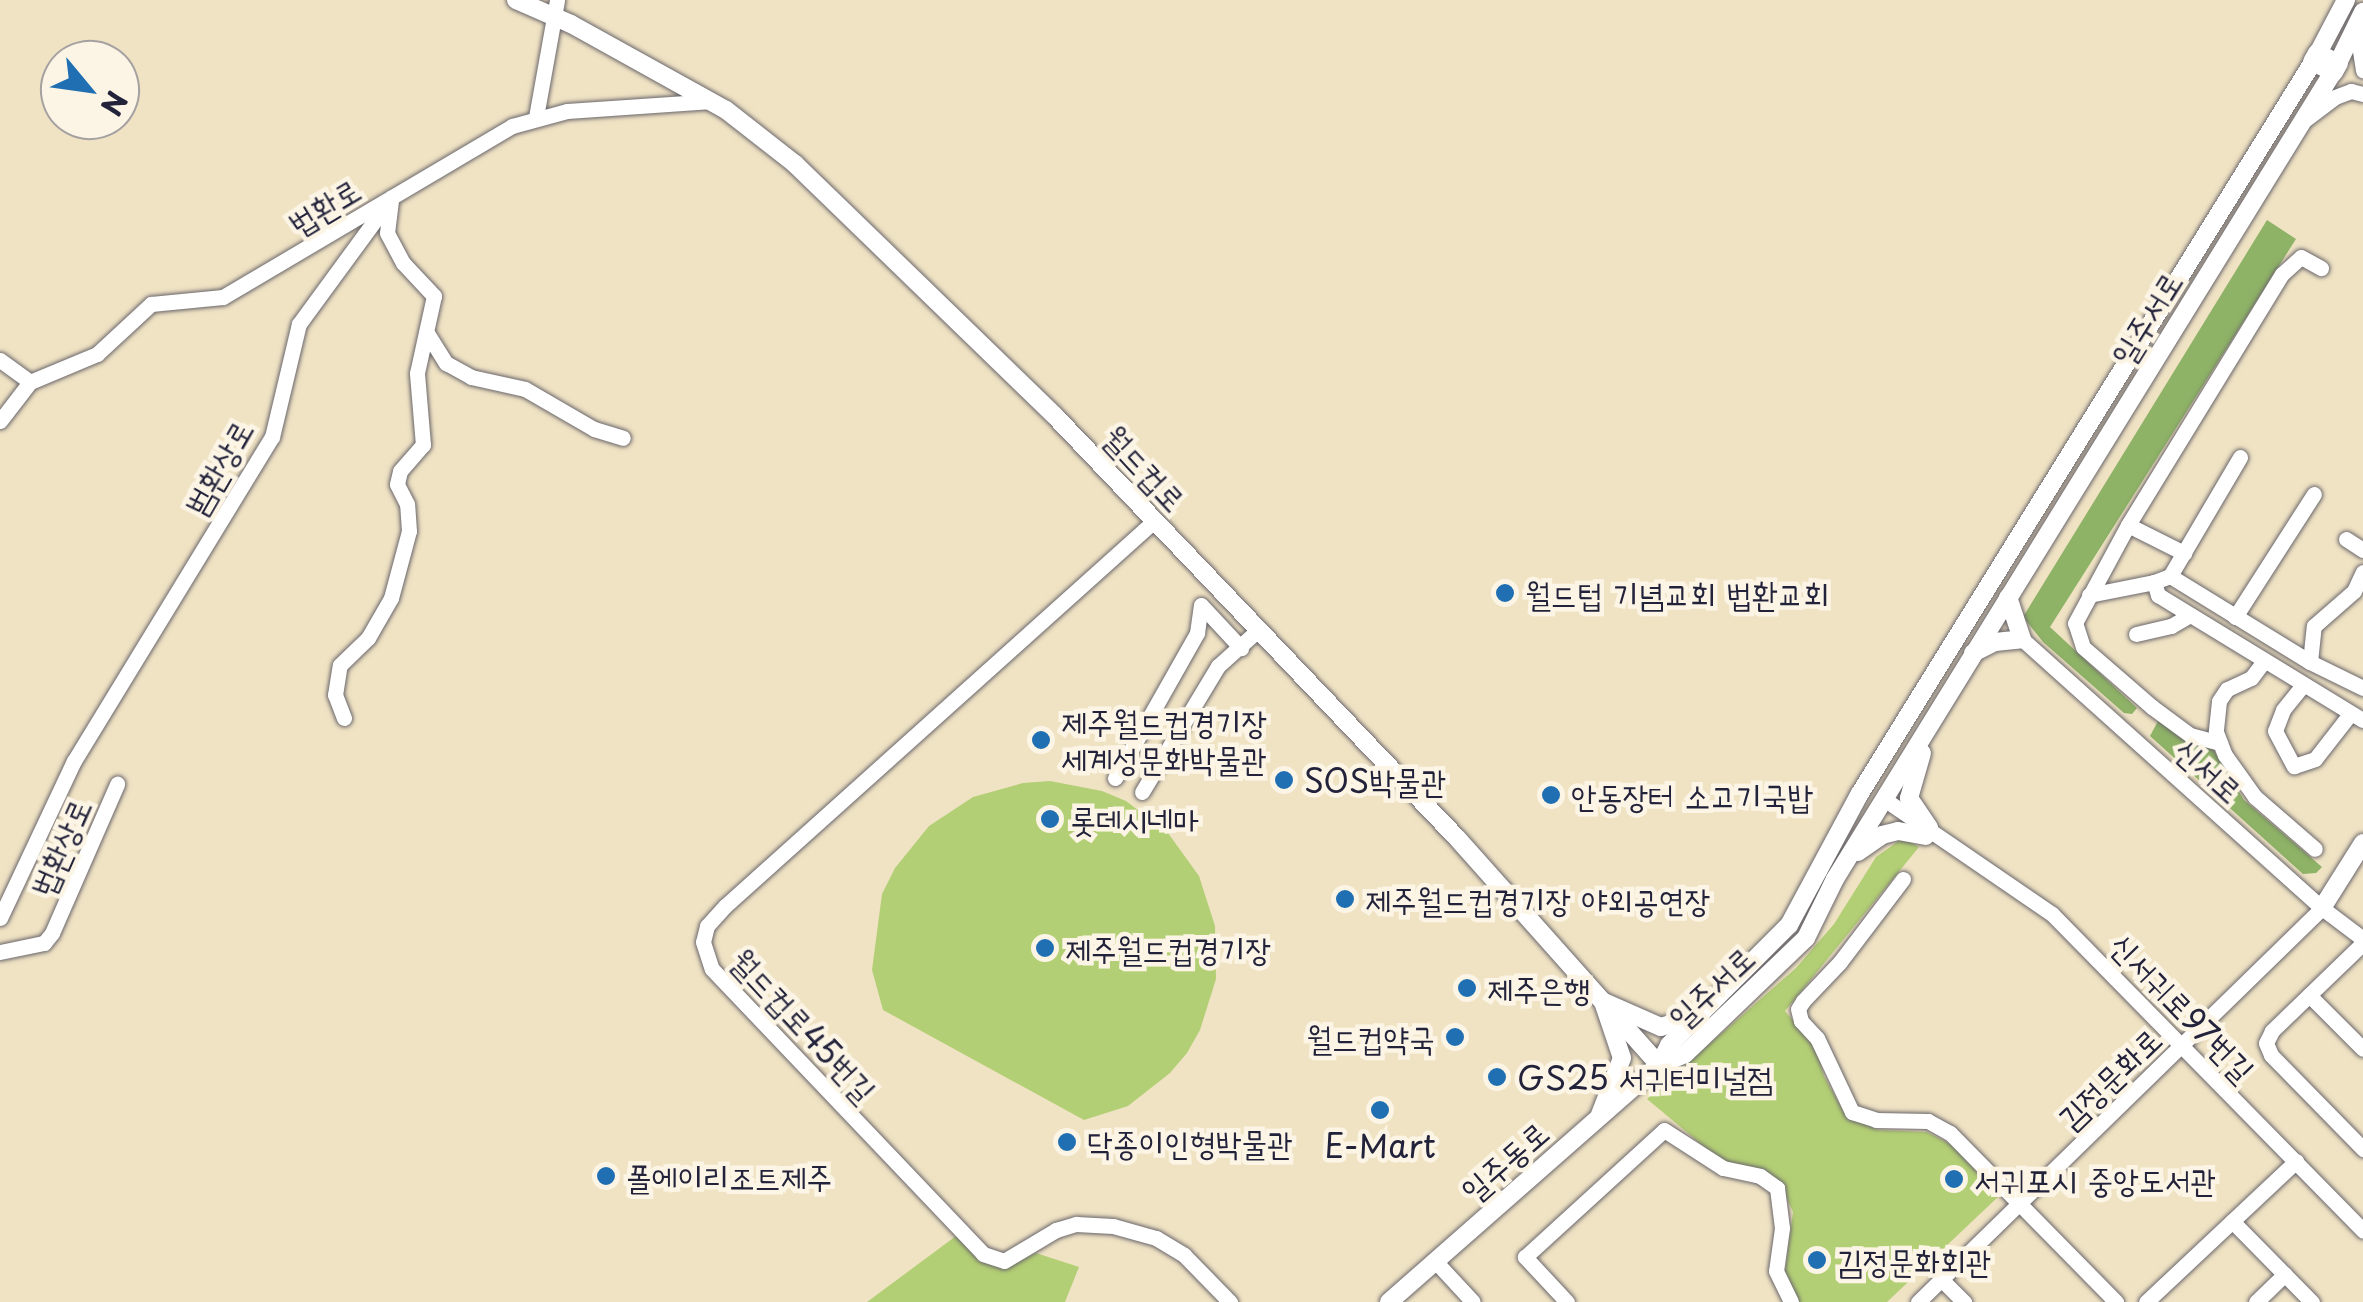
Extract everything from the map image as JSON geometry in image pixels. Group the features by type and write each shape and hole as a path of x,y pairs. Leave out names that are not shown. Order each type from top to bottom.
{"main road":[{"name":"월드컵로","path":"516,0 556,8 712,102 753,129 822,190 1054,414 1457,838 1659,1065"},
{"name":"일주서로","path":"1659,1065 1670,1044 1789,925 1862,791 2316,58 2346,0"},
{"name":"일주서로","path":"1659,1065 1685,1054 1806,938 1835,879 2303,122 2360,18"},
{"path":"2316,58 2335,68"},
{"path":"1973,654 1995,642 2022,640 2008,597"},
{"path":"1928,832 1909,798 1921,755 1933,736 1935,715"},
{"path":"1862,791 1882,803"},
{"path":"1835,879 1854,855 1882,836 1898,831 1928,832"},
{"path":"2322,908 2363,843"},
{"path":"1603,1002 1660,1027 1700,1014"},
{"path":"1599,1118 1622,1058 1603,1002"},
{"name":"일주동로","path":"1389,1302 1659,1065"}],"street":[{"path":"536,117 556,8"},
{"path":"2335,68 2363,74 2360,18"},
{"path":"2335,68 2363,91"},
{"path":"2303,122 2335,96 2363,91"},
{"name":"법환로","path":"0,421 30,382 97,354 151,304 223,298 512,126 536,117 712,102"},
{"path":"344,718 335,695 340,665 368,638 391,598 409,531 407,504 397,484 400,471 423,445 417,374 434,296 403,264 388,232 392,198"},
{"name":"범환상로","path":"74,760 272,438 299,324 392,198"},
{"path":"2220,744 2190,735 2083,647 2075,623 2128,526 2282,274 2301,258 2322,268"},
{"path":"427,332 446,363 471,377 525,389 594,428 622,438"},
{"path":"0,360 30,382"},
{"path":"2240,457 2184,554 2162,579 2158,596 2356,717 2315,760 2294,766 2274,731 2283,710 2303,685"},
{"path":"2236,617 2314,494"},
{"name":"월드컵로45번길","path":"1154,521 725,906 706,926 704,953 712,969 983,1254 1004,1261 1056,1230 1076,1224 1113,1226 1156,1238 1184,1255 1230,1302"},
{"path":"2128,526 2184,554"},
{"path":"2346,539 2363,550"},
{"path":"2310,662 2314,626 2354,591 2363,572"},
{"path":"2089,595 2162,579 2363,688"},
{"path":"1115,778 1197,633 1201,605 1241,648"},
{"path":"2136,634 2171,626 2190,615"},
{"path":"1142,792 1218,666 1258,631"},
{"name":"신서로","path":"2022,640 2363,941"},
{"path":"2264,661 2258,672 2228,689 2220,700 2216,732 2255,798 2316,849"},
{"name":"법환상로","path":"0,918 74,760"},
{"name":"법환상로","path":"0,952 44,943 52,933 118,784"},
{"name":"신서귀로97번길","path":"1882,803 2052,914 2363,1230"},
{"path":"1903,879 1840,962 1803,1001 1798,1009 1801,1021 1817,1038 1852,1112 1876,1120 1928,1121 1940,1126 1972,1152 2116,1302"},
{"name":"김정문화로","path":"1933,1293 2018,1203 2322,908"},
{"path":"2363,941 2272,1031 2268,1048 2363,1150"},
{"path":"2309,995 2363,1049"},
{"path":"1567,1302 1525,1258 1664,1130 1723,1168 1760,1176 1777,1188 1782,1228 1776,1271 1790,1302"},
{"path":"2146,1302 2296,1161"},
{"path":"2232,1221 2312,1302"},
{"path":"1436,1262 1474,1302"},
{"path":"2256,1302 2285,1274"},
{"path":"1933,1293 1964,1302"}],"green space":[{"path":"2267,220 2296,239 2050,627 2137,708 2132,714 2124,713 2043,642 2023,617"},
{"path":"2158,721 2200,747 2213,749 2244,800 2322,867 2316,873 2303,874 2150,736"},
{"name":"제주월드컵경기장","path":"1050,781 1102,791 1126,801 1168,833 1199,876 1215,926 1216,979 1200,1030 1187,1053 1170,1073 1128,1106 1084,1120 883,1010 872,970 882,894 895,868 929,826 973,797 1023,783"},
{"path":"1903,838 1919,847 1785,1011 1816,1048 1824,1076 1845,1114 1878,1130 1927,1132 1952,1145 1999,1196 1887,1302 1799,1302 1784,1280 1793,1212 1781,1186 1726,1165 1647,1099 1796,968 1834,924 1876,857"},
{"path":"956,1236 1012,1264 1036,1253 1079,1267 1065,1302 867,1302"}],"place":[{"name":"월드텁 기념교회 법환교회","path":"1505,593"},
{"name":"제주월드컵경기장 세계성문화박물관","path":"1041,740"},
{"name":"SOS박물관","path":"1284,780"},
{"name":"안동장터 소고기국밥","path":"1551,795"},
{"name":"롯데시네마","path":"1050,819"},
{"name":"제주월드컵경기장 야외공연장","path":"1345,899"},
{"name":"제주월드컵경기장","path":"1045,948"},
{"name":"제주은행","path":"1467,988"},
{"name":"월드컵약국","path":"1455,1037"},
{"name":"GS25 서귀터미널점","path":"1497,1077"},
{"name":"E-Mart","path":"1380,1110"},
{"name":"닥종이인형박물관","path":"1067,1142"},
{"name":"폴에이리조트제주","path":"606,1176"},
{"name":"서귀포시 중앙도서관","path":"1954,1179"},
{"name":"김정문화회관","path":"1817,1260"}]}
